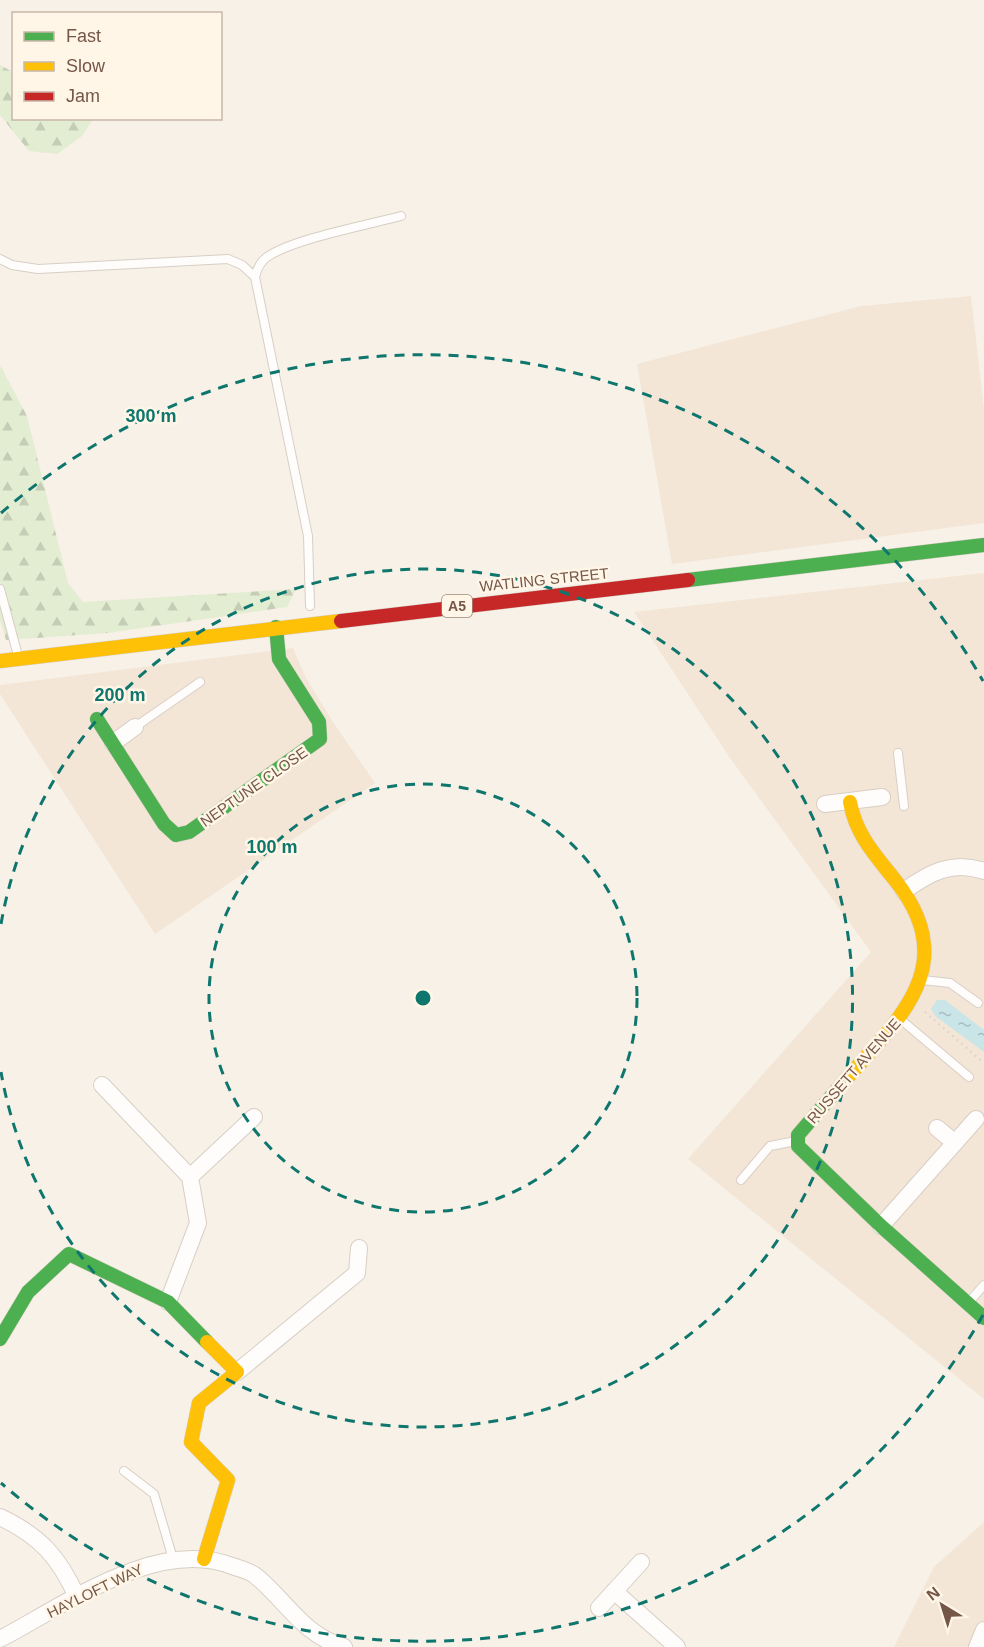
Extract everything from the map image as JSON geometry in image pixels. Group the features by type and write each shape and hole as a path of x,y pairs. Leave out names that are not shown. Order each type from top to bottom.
{"main road":[{"name":"WATLING STREET","path":"0,661 984,545"},
{"name":"NEPTUNE CLOSE","path":"97,719 164,824 176,835 189,832 320,739 319,722 279,659 276,627"},
{"name":"RUSSETT AVENUE","path":"797,1141 798,1135 805,1126 900,1019 921,980 923,953 921,930 904,891 855,828 850,802"},
{"path":"797,1141 802,1151 881,1226 984,1318"},
{"path":"0,1339 28,1292 69,1254 168,1302 237,1372 199,1403 191,1442 228,1480 204,1559"}],"street":[{"path":"113,743 135,728"},
{"path":"825,804 882,797"},
{"path":"904,891 938,869 957,866 984,871"},
{"path":"102,1085 190,1177 198,1223 168,1302"},
{"path":"190,1177 254,1117"},
{"path":"881,1226 976,1119"},
{"path":"937,1128 955,1143"},
{"path":"237,1372 357,1273 359,1248"},
{"path":"0,1517 20,1526 51,1551 65,1570 77,1597"},
{"name":"HAYLOFT WAY","path":"0,1639 77,1597 148,1565 173,1559 204,1559 255,1574 311,1632 344,1647"},
{"path":"599,1608 641,1562"},
{"path":"614,1591 677,1647"},
{"path":"977,1647 984,1630"}],"lane":[{"path":"310,606 308,536 255,277 259,265 266,258 286,248 401,216"},
{"path":"0,259 12,265 38,269 228,259 242,264 255,277"},
{"path":"0,589 19,658"},
{"path":"135,728 200,681"},
{"path":"898,753 904,806"},
{"path":"882,797 901,794"},
{"path":"921,980 950,983 978,1003"},
{"path":"900,1019 969,1077"},
{"path":"741,1180 770,1146 797,1141"},
{"path":"967,1304 984,1285"},
{"path":"124,1471 154,1494 173,1559"}],"path":[{"path":"912,1000 984,1063"}],"shaded area":[{"path":"971,296 984,409 984,523 672,564 637,364 861,306"},
{"path":"984,573 984,1399 688,1159 871,952 730,758 634,612"},
{"path":"293,648 305,676 375,783 155,934 0,694 0,685"},
{"path":"984,1522 984,1647 894,1647 934,1567"}],"green space":[{"path":"0,65 12,71 12,120 92,120 82,136 57,154 29,151 0,115"},
{"path":"0,365 27,416 68,583 83,602 296,589 287,607 108,633 6,640 0,620"}],"water":[{"path":"937,1000 945,1000 984,1030 984,1052 935,1016 931,1009"}],"traffic: fast":[{"path":"688,580 984,545"},
{"path":"97,719 164,824 176,835 189,832 320,739 319,722 279,659 276,627"},
{"path":"848,1077 798,1135 798,1146 881,1226 984,1318"},
{"path":"0,1339 28,1292 69,1254 168,1302 207,1342"}],"traffic: slow":[{"path":"0,661 341,621"},
{"path":"848,1077 888,1032 904,1009 917,986 924,962 923,937 914,910 862,835 850,802"},
{"path":"204,1559 228,1480 191,1442 199,1403 237,1372 207,1342"}],"traffic: jam":[{"path":"341,621 688,580"}]}
